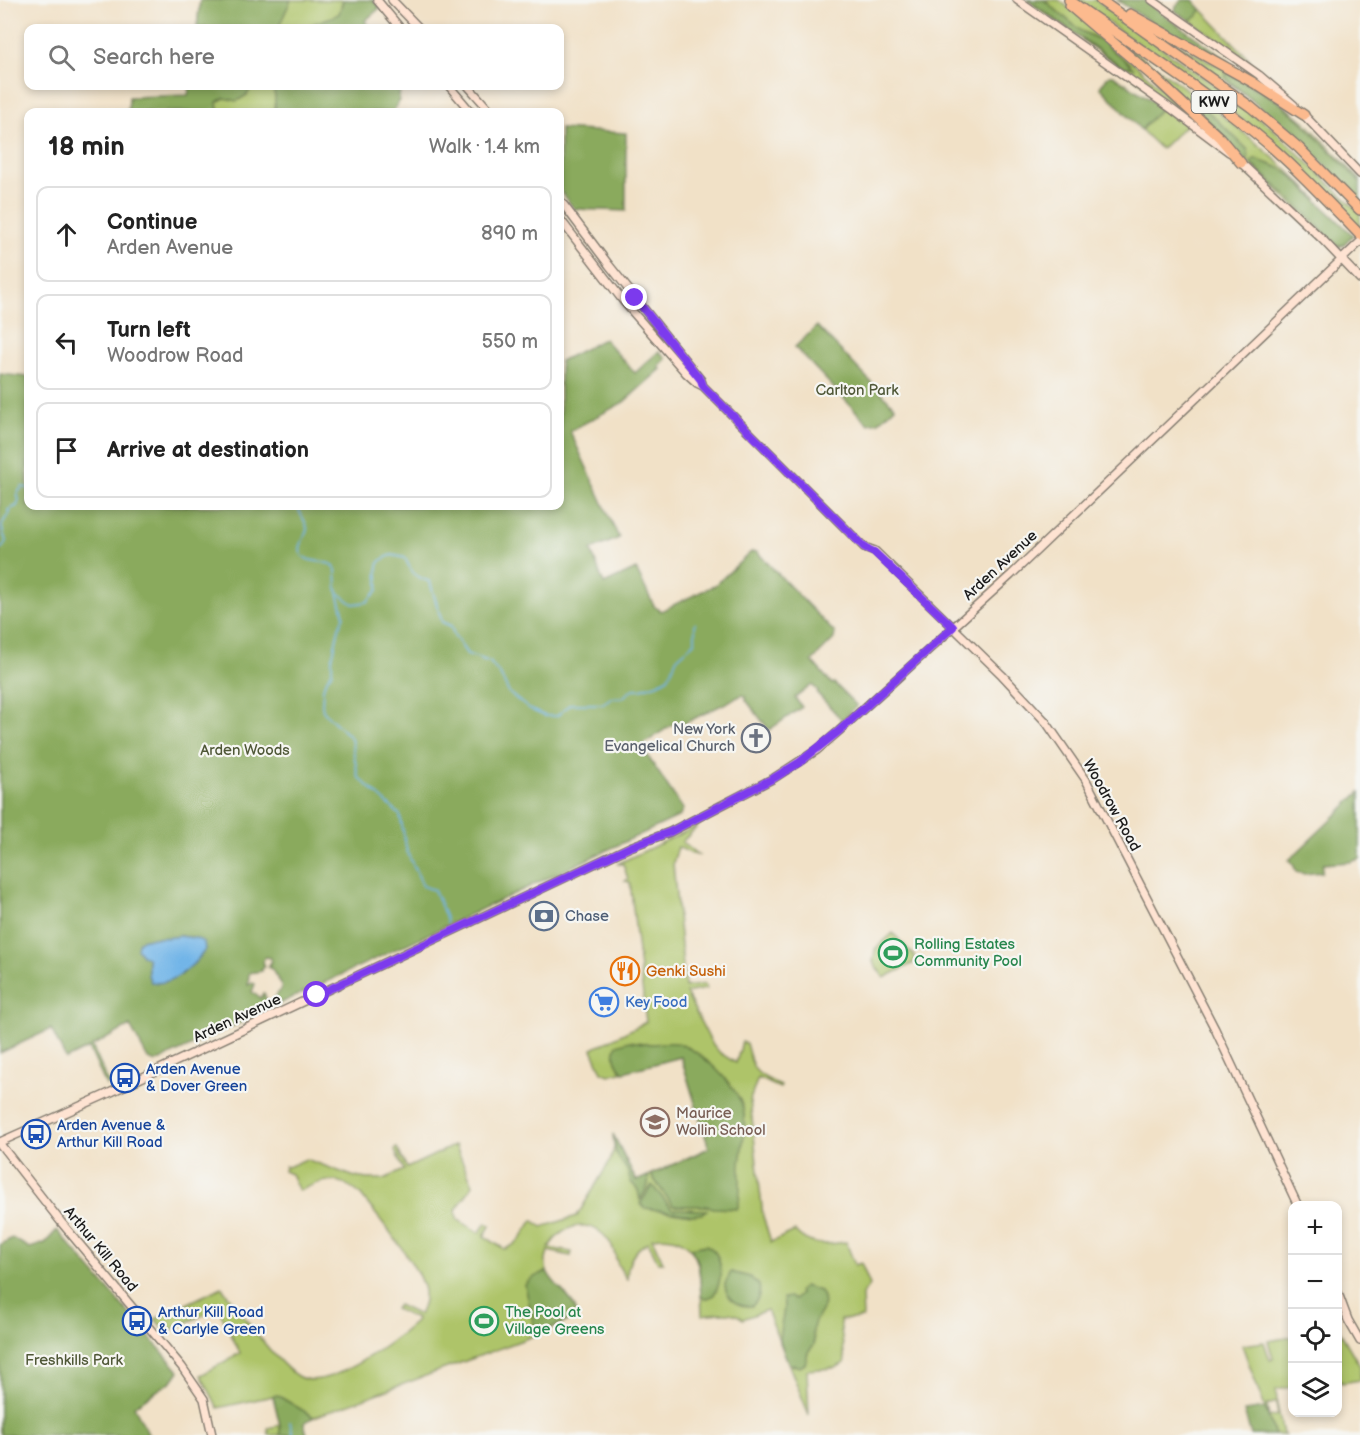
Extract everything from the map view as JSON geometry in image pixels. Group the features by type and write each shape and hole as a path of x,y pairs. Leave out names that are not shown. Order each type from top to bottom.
{"highway":[{"path":"1064,0 1155,78 1220,138 1241,163"},
{"name":"KWV","path":"1069,0 1246,126 1299,172 1360,235"},
{"name":"KWV","path":"1100,0 1251,107 1299,148 1360,210"},
{"path":"1108,0 1148,25 1254,83 1304,116"}],"street":[{"path":"377,0 397,24"},
{"path":"392,0 415,24"},
{"path":"1017,0 1173,110 1241,163 1360,279"},
{"path":"1152,0 1259,75 1304,116 1360,174"},
{"path":"452,90 468,108"},
{"path":"472,90 487,108"},
{"name":"Woodrow Road","path":"564,205 701,380 703,386"},
{"name":"Woodrow Road","path":"564,224 624,302 692,378 703,386 864,547 874,552 953,627 1046,722 1086,780 1215,1029 1296,1201"},
{"name":"Arden Avenue","path":"0,1143 630,847 670,832 774,778 817,750 1155,439 1360,242"},
{"name":"Arthur Kill Road","path":"0,1143 61,1222 182,1367 204,1400 212,1435"},
{"path":"1342,1304 1360,1341"}],"green space":[{"path":"200,0 348,0 346,24 197,24"},
{"path":"200,0 291,0 280,24 197,24"},
{"path":"343,0 373,0 380,8 365,21 367,24 313,24 339,14"},
{"path":"1026,0 1121,66 1128,68 1130,64 1105,42 1081,31 1044,0 1059,0 1111,42 1201,125"},
{"path":"1028,0 1044,0 1081,31 1105,42 1133,68 1121,66"},
{"path":"1077,0 1096,0 1270,126 1360,213 1360,227 1276,145"},
{"path":"1117,0 1143,0 1229,61 1218,58 1152,23"},
{"path":"1182,0 1193,0 1201,9 1197,17 1189,20 1175,11 1176,6"},
{"path":"1201,9 1251,62 1189,20 1193,19"},
{"path":"1158,33 1273,96 1305,122 1360,179 1360,182 1299,119 1274,99 1233,75 1226,75 1229,81 1247,96"},
{"path":"1128,47 1226,119 1296,178 1318,200 1290,175 1255,159 1252,164 1311,218 1336,245 1343,245 1338,248 1246,161 1248,150 1198,102 1187,100 1230,142 1231,146 1126,48"},
{"path":"1228,73 1274,99 1299,119 1360,182 1360,201 1309,149 1227,79 1225,75"},
{"path":"1109,75 1113,75 1162,107 1141,130 1100,87"},
{"path":"189,90 250,90 247,95 237,101 224,98 217,102 218,108 128,108 129,97 188,95"},
{"path":"200,90 324,90 275,102 275,108 218,108 217,102 223,99"},
{"path":"273,90 400,90 399,100 395,108 275,108"},
{"path":"1187,100 1198,102 1248,150 1248,160 1246,161"},
{"path":"1162,107 1186,125 1161,149 1141,130"},
{"path":"564,129 626,133 626,211 574,209 564,195"},
{"path":"1255,159 1280,168 1290,175 1353,235 1343,245 1336,245 1311,218 1252,164 1251,161"},
{"name":"Carlton Park","path":"817,326 895,407 879,422 868,424 795,347"},
{"name":"Arden Woods","path":"604,339 635,373 659,351 666,359 659,366 661,369 624,402 570,431 619,538 591,550 604,584 636,569 654,606 661,611 715,585 751,552 757,552 835,633 834,639 812,661 832,684 834,683 857,706 842,720 812,685 795,698 802,707 769,730 746,700 746,696 742,695 679,726 676,722 641,746 683,809 680,816 279,1004 274,999 281,985 273,970 268,967 271,958 265,957 263,961 265,967 262,971 249,973 248,985 255,984 252,992 261,998 264,993 270,1009 156,1062 148,1059 130,1026 92,1046 109,1084 106,1085 89,1048 66,1059 51,1029 0,1053 0,374 24,377 24,510 564,510 564,359","holes":["179,936 195,938 205,950 181,975 173,976 165,982 148,974 148,959 159,938 166,940"]},
{"path":"1360,792 1360,859 1323,864 1322,872 1305,874 1296,872 1289,860"},
{"path":"699,825 682,842 698,855 678,847 673,863 685,987 705,984 706,989 686,993 711,1042 720,1053 736,1063 742,1042 746,1043 756,1070 781,1086 780,1088 758,1078 750,1100 763,1216 771,1242 795,1231 806,1240 818,1244 846,1242 855,1265 861,1263 870,1285 862,1295 863,1318 840,1320 845,1363 835,1368 807,1370 809,1415 767,1310 743,1319 729,1313 702,1315 701,1286 696,1260 691,1249 682,1241 669,1237 652,1238 663,1262 658,1262 648,1242 632,1257 627,1279 618,1264 612,1246 604,1235 588,1227 579,1226 562,1233 549,1248 572,1252 571,1256 548,1251 546,1262 547,1272 571,1302 577,1317 536,1335 306,1420 304,1423 307,1435 269,1435 268,1428 280,1425 273,1396 218,1408 201,1375 240,1353 218,1308 166,1332 155,1319 222,1287 280,1361 299,1377 311,1380 327,1377 360,1362 415,1322 416,1319 395,1309 398,1305 419,1315 422,1307 424,1292 415,1270 397,1242 360,1194 345,1184 330,1181 299,1191 291,1174 284,1171 285,1166 288,1167 306,1159 355,1177 384,1179 404,1170 394,1149 397,1148 407,1168 455,1145 473,1185 456,1210 457,1219 479,1233 486,1223 490,1226 484,1236 504,1249 517,1242 533,1220 542,1227 577,1216 610,1161 614,1148 613,1134 637,1181 709,1148 681,1057 609,1075 602,1072 592,1049 646,1022 630,882 625,881 628,879 623,864 617,864"},
{"name":"Rolling Estates Community Pool","path":"893,933 915,957 914,963 884,978 873,962 875,949"},
{"path":"629,1041 652,1044 675,1043 688,1048 708,1061 733,1089 743,1108 744,1122 737,1209 673,1206 651,1175 709,1148 681,1057 624,1072 617,1063 615,1052 617,1045"},
{"path":"613,1134 636,1181 648,1176 648,1185 640,1200 638,1190 631,1182 627,1170 616,1154"},
{"path":"652,1185 672,1209 707,1210 702,1214 692,1215 645,1208 640,1204"},
{"name":"Freshkills Park","path":"57,1230 179,1371 172,1381 134,1406 149,1435 0,1435 0,1245 12,1238 30,1248 45,1243"},
{"path":"706,1245 717,1255 720,1276 713,1296 705,1299 701,1296 697,1259 690,1248"},
{"path":"547,1271 573,1303 577,1317 536,1335 525,1285 532,1278"},
{"path":"731,1272 750,1277 759,1285 759,1297 752,1306 742,1306 727,1294 725,1284"},
{"path":"804,1286 820,1291 824,1302 814,1324 814,1345 808,1352 805,1364 800,1367 789,1364 780,1336 784,1309 783,1298 790,1297 794,1300"},
{"path":"1342,1335 1360,1366 1360,1380 1342,1383"},
{"path":"1288,1338 1288,1388 1276,1390 1277,1402 1267,1405 1269,1417 1278,1415 1277,1404 1285,1435 1275,1435 1242,1345 1264,1342 1270,1360 1273,1359 1268,1341"},
{"path":"277,1395 314,1417 304,1423 307,1435 280,1435 273,1396"},
{"path":"1265,1408 1275,1435 1251,1435 1244,1411"}],"water":[{"path":"179,936 204,942 205,950 181,974 159,983 151,982 148,975 148,959 137,948 139,941"}],"waterway":[{"path":"0,549 6,541 2,526 9,513 8,510 17,506 19,500 17,494 24,487"},
{"path":"299,510 307,528 301,544 301,553 310,560 333,565 336,570 337,589 344,616 332,659 332,672 323,689 323,711 351,738 358,777 400,815 407,852 423,886 434,890 444,911 447,924"},
{"path":"340,594 353,604 367,602 378,590 378,565 381,561 392,555 405,558 414,574 430,582 442,622 451,626 454,635 467,654 490,662 501,676 509,693 529,709 545,716 557,716 570,704 602,704 611,698 622,698 633,689 641,689 668,678 677,658 695,642 695,623"},
{"path":"290,1422 293,1435"}],"place":[{"name":"New York Evangelical Church","path":"756,738"},
{"name":"Chase","path":"544,916"},
{"name":"Rolling Estates Community Pool","path":"893,953"},
{"name":"Genki Sushi","path":"625,971"},
{"name":"Key Food","path":"604,1002"},
{"name":"Arden Avenue & Dover Green","path":"125,1078"},
{"name":"Maurice Wollin School","path":"655,1122"},
{"name":"Arden Avenue & Arthur Kill Road","path":"36,1134"},
{"name":"Arthur Kill Road & Carlyle Green","path":"137,1321"},
{"name":"The Pool at Village Greens","path":"484,1321"}],"route":[{"path":"317,995 630,847 670,832 774,778 817,750 953,627 874,552 864,547 737,422 703,386 701,380 635,298"}]}
